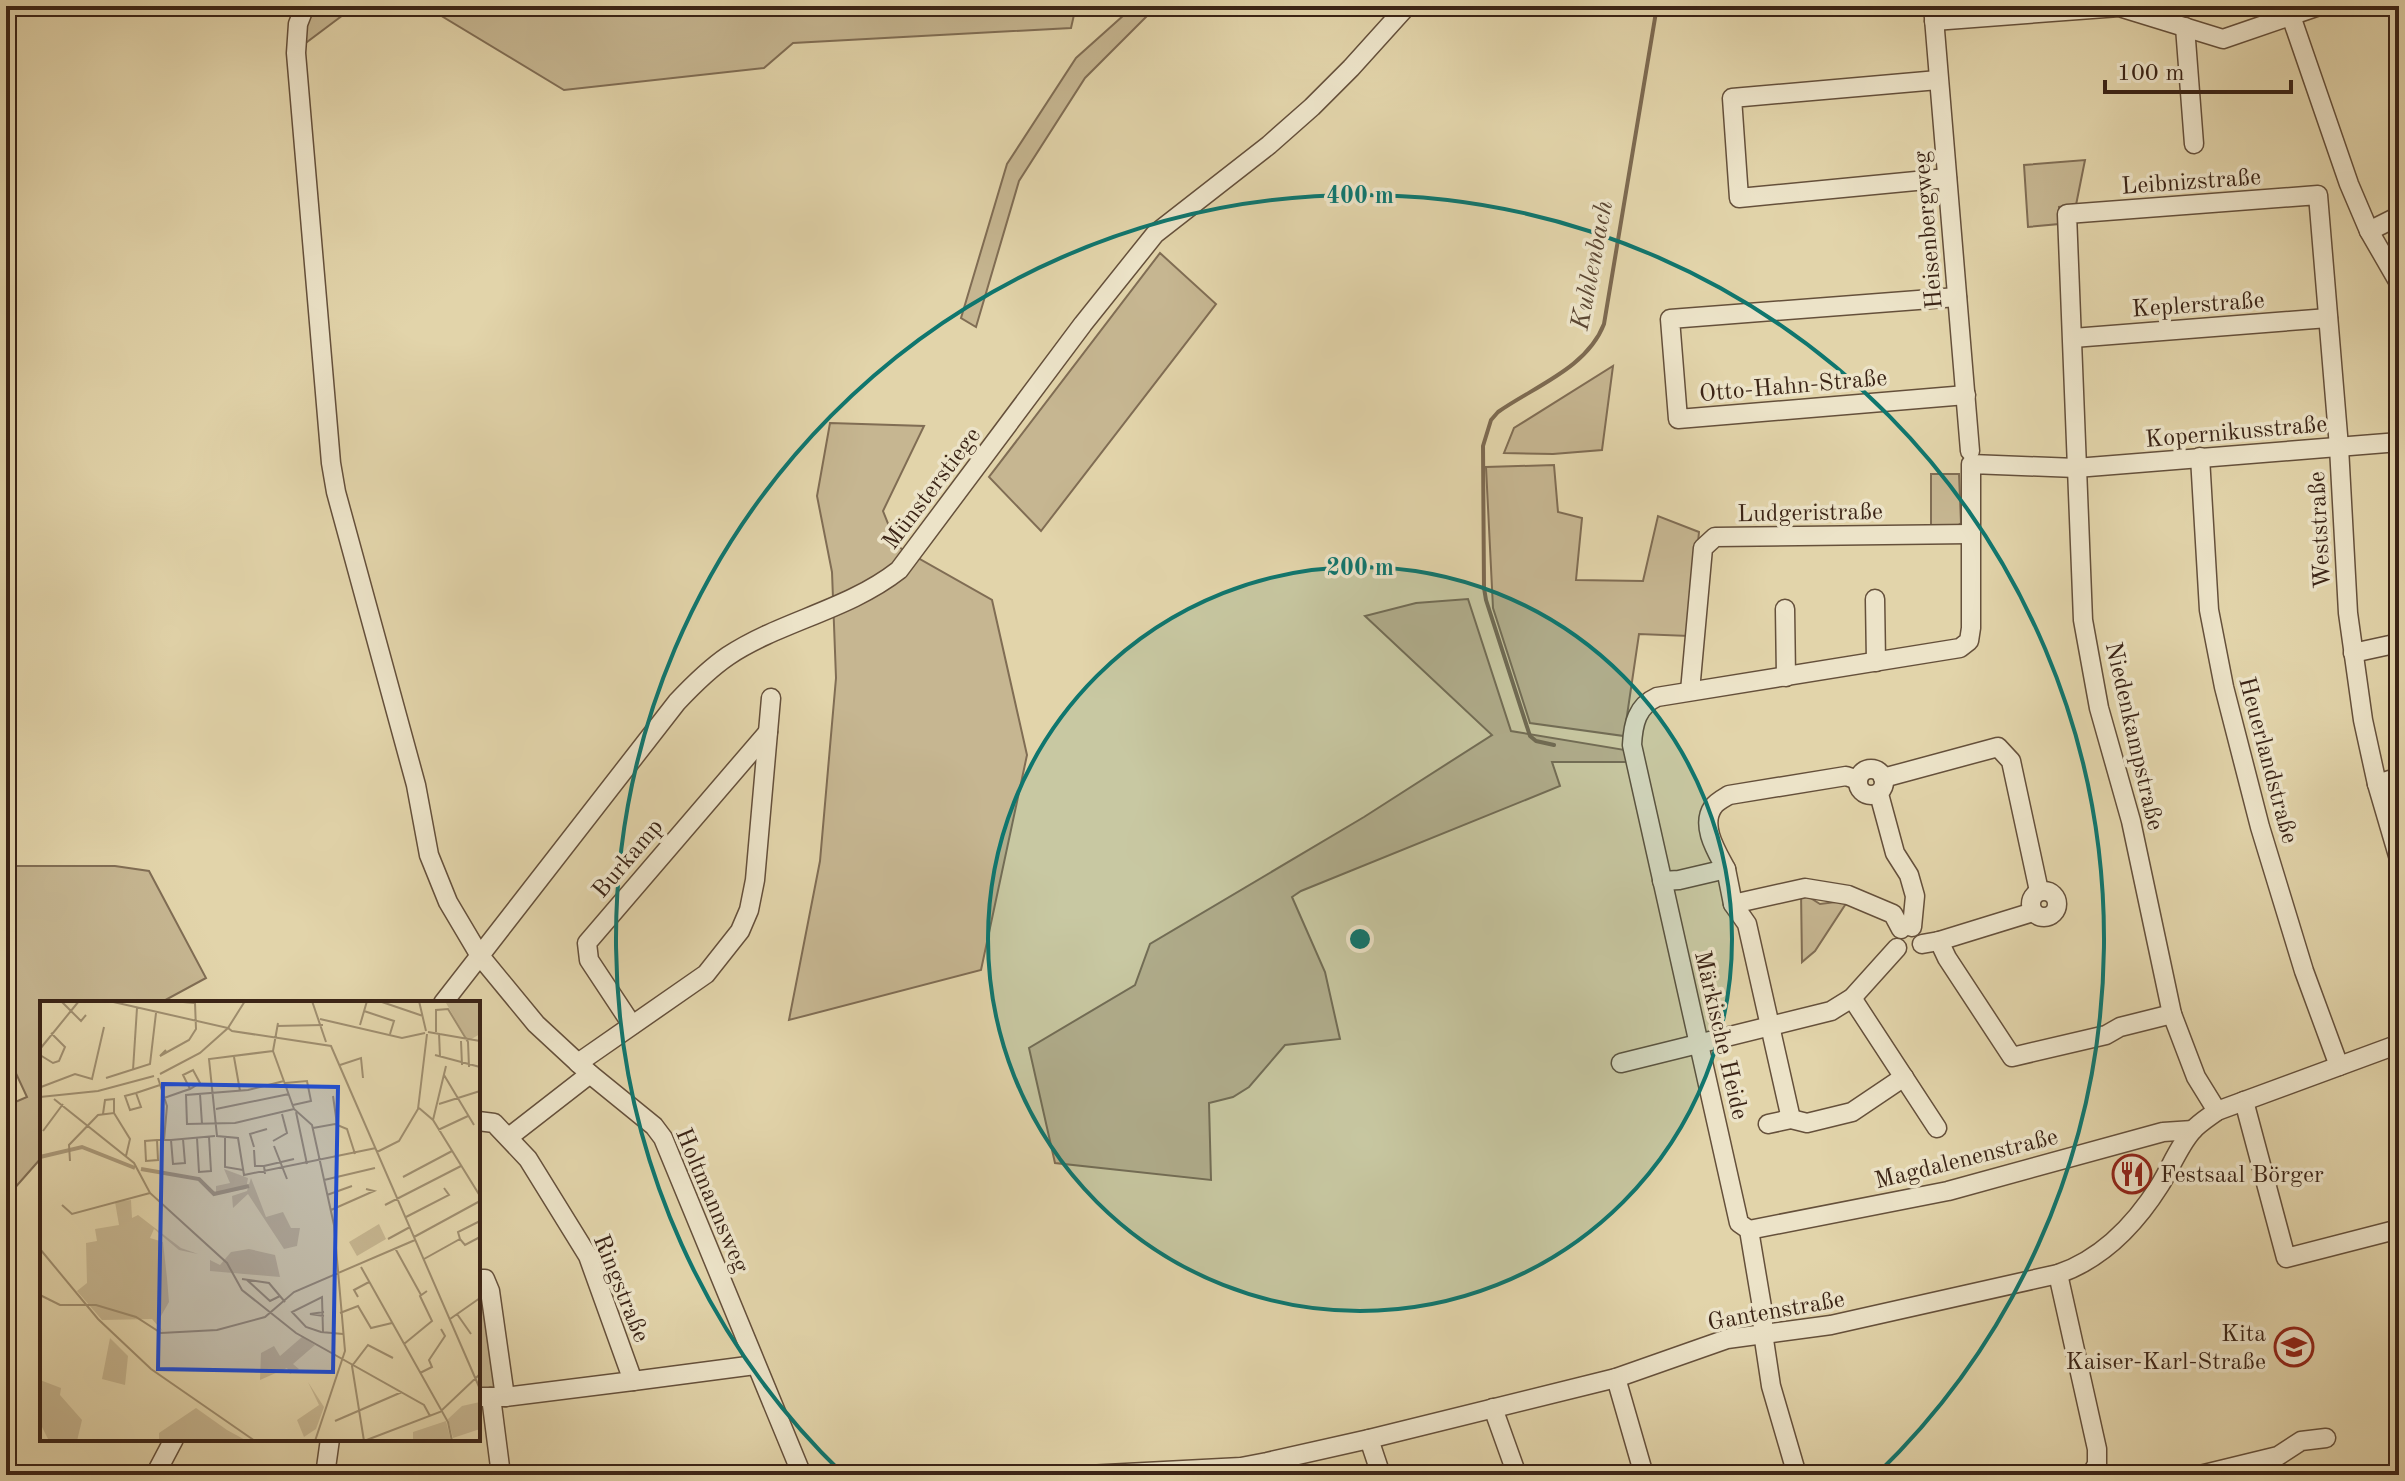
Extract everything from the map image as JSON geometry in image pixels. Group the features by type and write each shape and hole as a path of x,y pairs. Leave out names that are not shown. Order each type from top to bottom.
{"street":[{"name":"Holtmannsweg","path":"305,6 298,24 296,53 331,463 336,492 416,785 429,855 448,902 480,956 536,1024 584,1069 654,1126 663,1138 802,1475"},
{"name":"Münsterstiege","path":"445,1001 677,702 706,672 752,643 867,592 899,570 1083,324 1155,234 1269,145 1312,107 1407,6"},
{"path":"1933,13 2119,7 2223,39 2319,6"},
{"name":"Heisenbergweg","path":"1933,13 1970,451"},
{"path":"2291,16 2349,184 2369,231 2399,283"},
{"path":"2185,27 2194,144"},
{"path":"1938,80 1732,98 1739,198 1947,178"},
{"name":"Leibnizstraße","path":"2067,214 2318,195"},
{"name":"Weststraße","path":"2318,195 2339,447 2345,586 2353,653 2377,784 2399,859"},
{"name":"Niedenkampstraße","path":"2067,214 2083,620 2099,708 2131,821 2172,1014 2196,1077 2217,1111"},
{"path":"2369,231 2399,216"},
{"name":"Otto-Hahn-Straße","path":"1957,297 1670,319 1678,419 1966,395"},
{"name":"Keplerstraße","path":"2073,338 2328,318"},
{"name":"Kopernikusstraße","path":"2076,468 2399,442"},
{"name":"Heuerlandstraße","path":"2200,457 2209,610 2221,673 2260,827 2304,971 2339,1066"},
{"path":"1690,691 1960,648 1969,641 1971,464 2076,468"},
{"name":"Ludgeristraße","path":"1690,691 1703,548 1715,537 1970,534"},
{"path":"1875,599 1876,662"},
{"path":"1785,609 1786,677"},
{"path":"2353,653 2399,643"},
{"name":"Märkische Heide","path":"1690,691 1646,702 1633,728 1632,745 1739,1223 1749,1230 1771,1386 1797,1475"},
{"path":"509,1137 632,1025 706,974 740,931 749,910 755,880 771,698"},
{"name":"Burkamp","path":"632,1025 589,960 587,943 768,732"},
{"path":"1791,1119 1747,924 1733,904 1726,869 1713,847 1708,821 1714,805 1729,795 1846,776 1858,780 1860,790 1869,796 1881,786 1998,747 2011,761 2039,891 2030,902 2033,912 1931,942 1916,952 1906,954 1897,948 1895,937 1907,928 1915,896 1909,875 1895,853 1881,786"},
{"path":"2377,784 2399,777"},
{"path":"1662,881 1726,869"},
{"path":"1733,904 1805,888 1848,895 1893,914 1947,958 2012,1057 2106,1035 2120,1027 2172,1014"},
{"path":"1621,1063 1831,1011 1852,998 1897,948"},
{"path":"1852,998 1937,1128"},
{"name":"Gantenstraße","path":"1087,1475 1241,1467 1616,1378 1727,1339 1831,1325 2058,1274 2079,1267 2098,1255 2130,1224 2158,1188 2193,1130 2217,1111 2399,1044"},
{"path":"1768,1124 1791,1119 1807,1123 1852,1112 1904,1077"},
{"path":"2244,1101 2286,1258 2399,1229"},
{"name":"Ringstraße","path":"480,1121 494,1123 528,1159 588,1256 633,1381"},
{"name":"Magdalenenstraße","path":"1749,1230 1948,1191 2163,1132 2193,1130"},
{"path":"2058,1274 2097,1449 2097,1464 2091,1475"},
{"path":"480,1279 485,1279 490,1291 491,1397 501,1475"},
{"name":"Ringstraße","path":"491,1397 755,1365"},
{"path":"1616,1378 1644,1475"},
{"path":"1493,1408 1517,1475"},
{"path":"2200,1475 2278,1456 2301,1441 2326,1438"},
{"path":"1369,1439 1381,1475"},
{"path":"155,1475 173,1441"},
{"path":"325,1475 330,1441"}],"shaded area":[{"path":"327,6 355,6 303,45 303,21"},
{"path":"425,6 1076,6 1071,28 793,43 764,68 564,90"},
{"path":"1134,6 1157,6 1085,78 1019,181 976,327 961,318 1007,164 1076,58"},
{"path":"2085,160 2076,205 2059,207 2059,224 2028,227 2024,165"},
{"path":"1160,253 1216,304 1041,531 989,477"},
{"path":"1613,366 1602,450 1553,454 1504,453 1514,428"},
{"path":"830,423 924,426 883,511 897,546 992,600 1027,755 981,970 789,1020 820,861 836,678 832,572 817,496"},
{"path":"1554,465 1558,512 1582,518 1576,580 1643,581 1658,516 1699,532 1689,636 1639,634 1624,736 1530,723 1493,608 1486,467"},
{"path":"1931,474 1959,474 1961,523 1955,528 1931,528"},
{"path":"1468,599 1511,731 1625,750 1627,762 1552,762 1560,786 1292,897 1325,972 1340,1039 1285,1045 1249,1087 1233,1097 1209,1103 1211,1180 1055,1163 1029,1048 1135,985 1150,944 1364,817 1492,735 1365,616 1416,603"},
{"path":"6,866 115,866 149,871 206,978 164,1001 40,1001 40,1159 13,1190 6,1178 6,1106 27,1097 6,1052"},
{"path":"1801,892 1820,904 1847,902 1815,951 1802,962"},
{"path":"480,1282 483,1282 502,1394 480,1394"}],"waterway":[{"name":"Kuhlenbach","path":"1554,745 1536,741 1530,736 1486,600 1483,446 1491,420 1498,412 1573,364 1596,339 1604,324 1657,6"}],"place":[{"name":"Festsaal Börger","path":"2132,1174"},
{"name":"Kita Kaiser-Karl-Straße","path":"2294,1347"}]}
